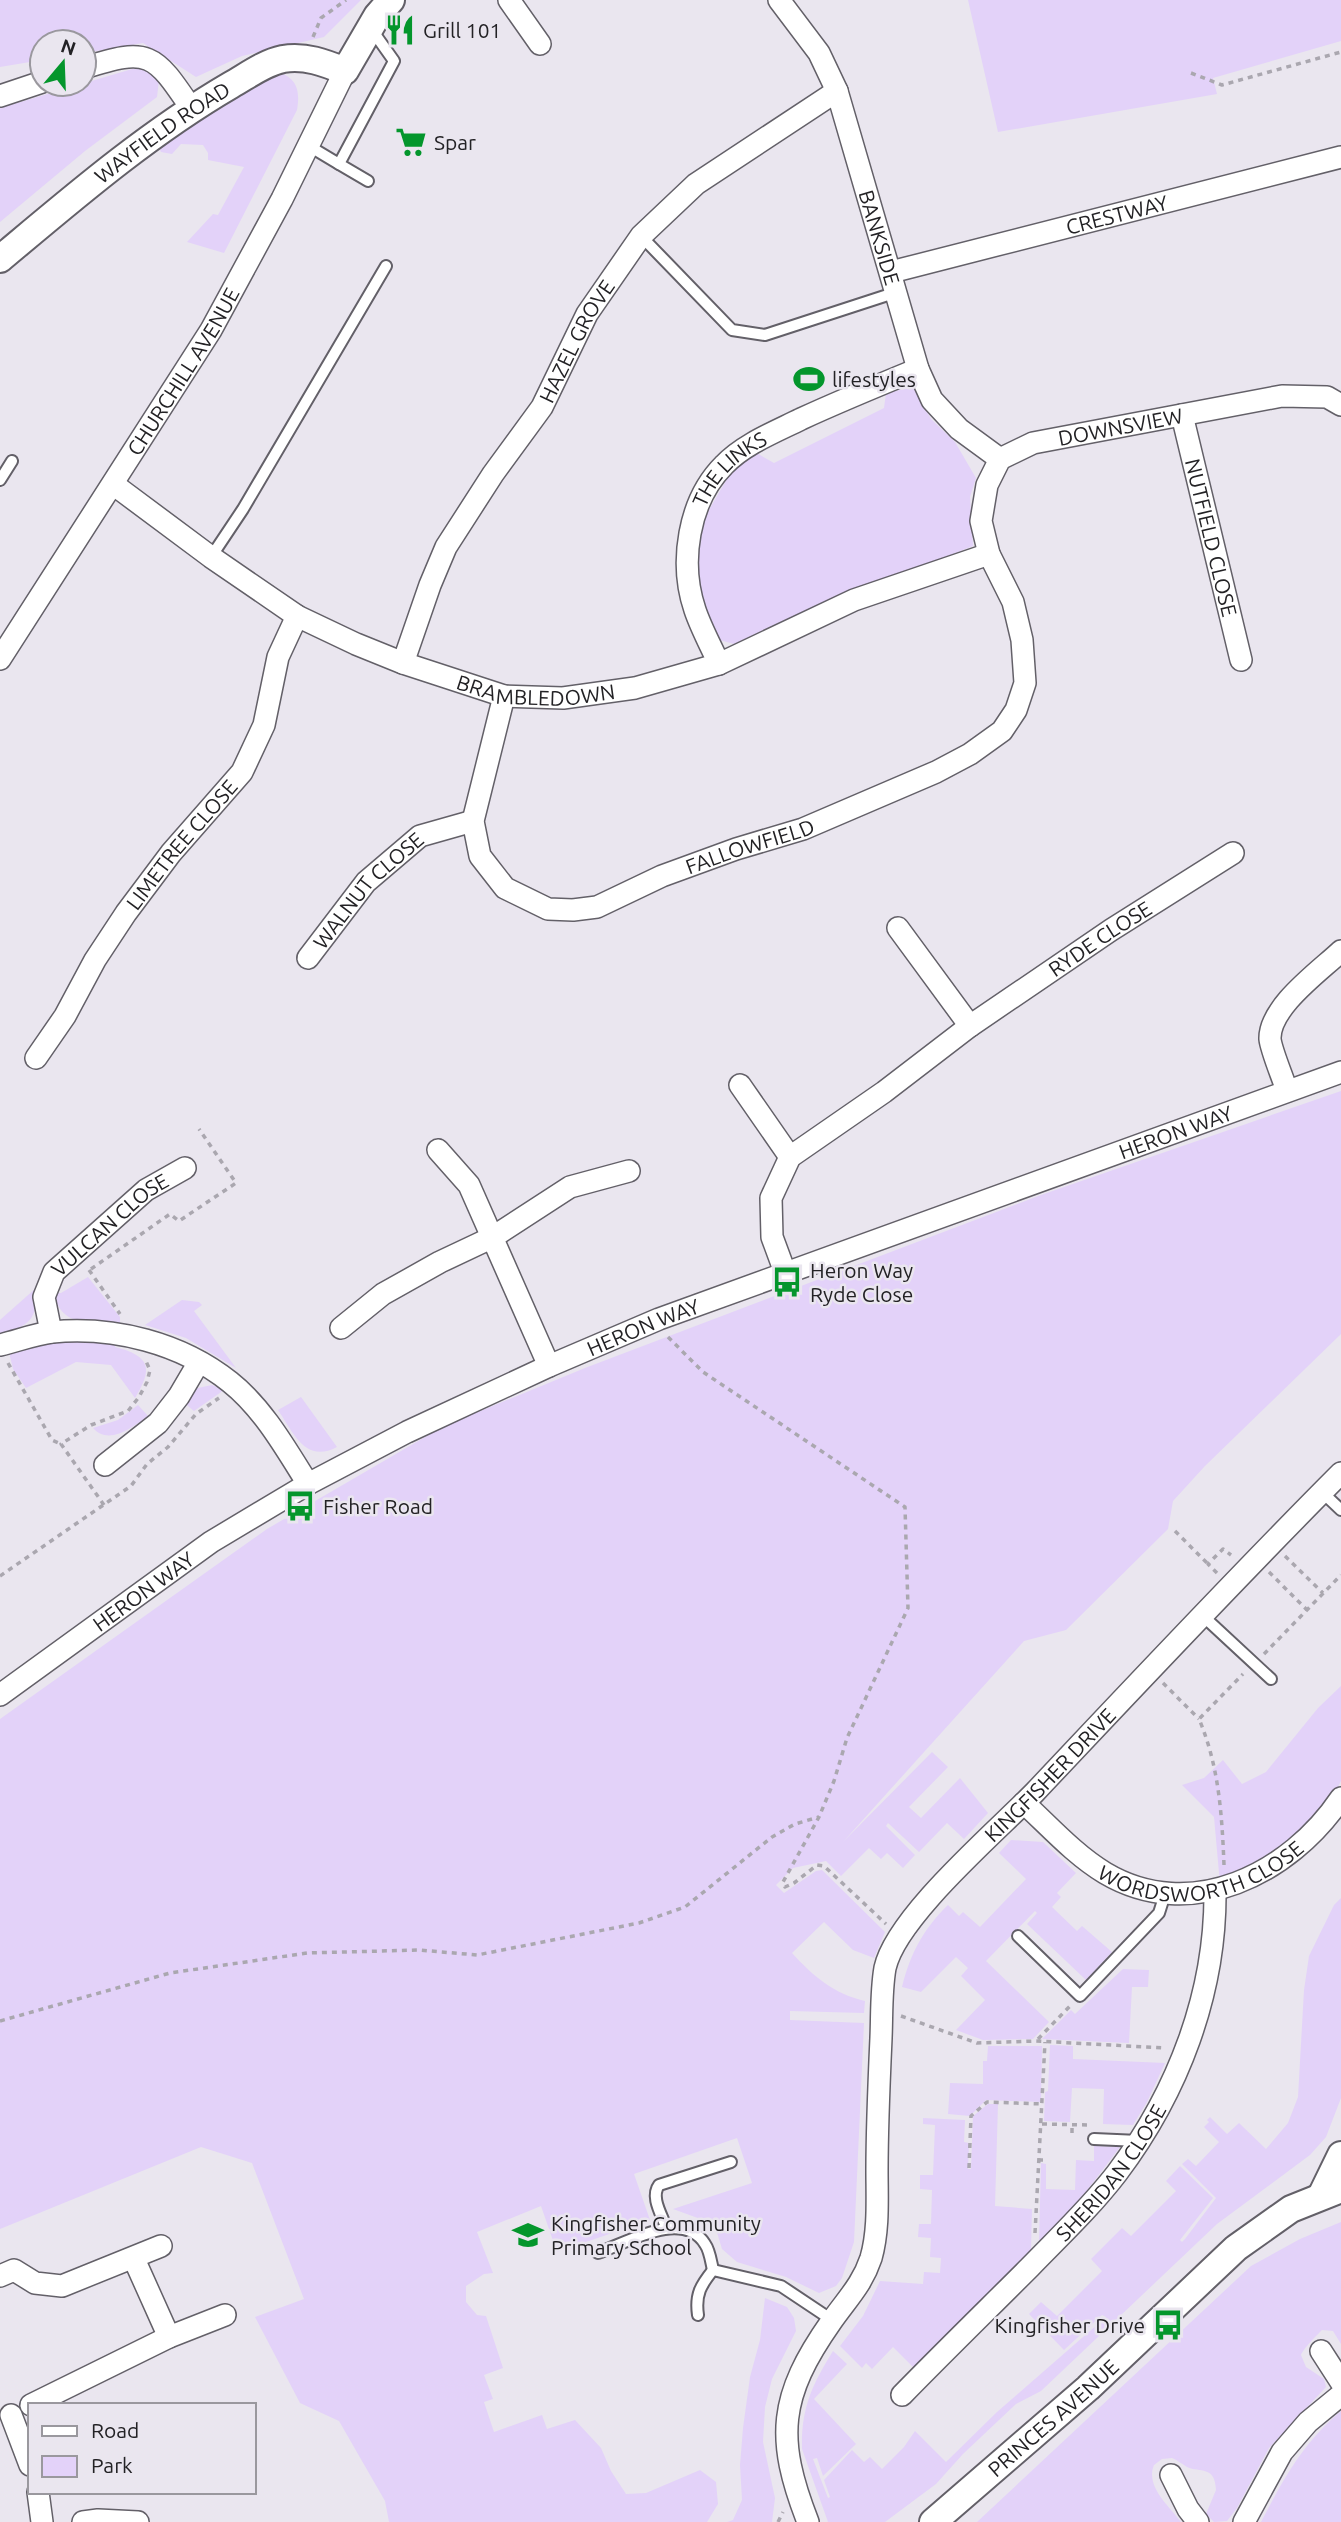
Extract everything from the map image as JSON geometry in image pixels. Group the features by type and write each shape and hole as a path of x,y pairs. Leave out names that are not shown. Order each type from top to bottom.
{"street":[{"path":"345,71 370,27 391,0"},
{"path":"509,0 540,44"},
{"name":"BANKSIDE","path":"779,0 819,53 837,91 918,369 932,400 959,429 1000,459"},
{"path":"98,64 138,55 155,61 167,72 191,108"},
{"name":"WAYFIELD ROAD","path":"0,259 111,167 191,108 266,65 282,59 304,58 345,71"},
{"name":"CHURCHILL AVENUE","path":"0,659 211,330 309,146 345,71"},
{"path":"0,96 28,87"},
{"name":"HAZEL GROVE","path":"403,663 446,547 542,407 587,314 641,236 696,184 837,91"},
{"name":"CRESTWAY","path":"894,282 1341,157"},
{"name":"THE LINKS","path":"719,663 694,608 686,554 693,519 706,490 724,465 760,438 918,369"},
{"name":"DOWNSVIEW","path":"1000,459 1033,443 1282,396 1327,397 1341,405"},
{"name":"NUTFIELD CLOSE","path":"1182,415 1241,660"},
{"path":"989,554 981,521 987,485 1000,459"},
{"name":"BRAMBLEDOWN","path":"113,484 211,557 297,616 403,663 503,696 563,698 635,688 719,663 854,600 989,554"},
{"name":"FALLOWFIELD","path":"503,696 473,821 480,856 505,888 548,909 573,911 597,907 663,876 736,849 803,829 936,772 970,754 1002,731 1016,710 1025,683 1021,640 1013,602 989,554"},
{"name":"LIMETREE CLOSE","path":"36,1058 65,1016 95,960 126,913 172,853 243,772 264,725 278,657 297,616"},
{"name":"WALNUT CLOSE","path":"308,958 366,882 419,836 473,821"},
{"name":"RYDE CLOSE","path":"790,1157 884,1092 970,1026 1111,930 1233,853"},
{"path":"898,928 970,1026"},
{"path":"1287,1091 1270,1038 1276,1016 1292,995 1341,951"},
{"name":"HERON WAY","path":"0,1695 211,1542 308,1484 407,1432 549,1366 659,1319 1341,1072"},
{"path":"740,1085 790,1157 771,1198 772,1237 786,1275"},
{"path":"438,1150 469,1185 549,1366"},
{"name":"VULCAN CLOSE","path":"51,1332 44,1297 54,1272 146,1190 185,1168"},
{"path":"341,1328 383,1294 440,1262 494,1237 570,1187 629,1171"},
{"path":"2,1345 51,1332 110,1332 162,1344 200,1362 235,1387 256,1407 308,1484"},
{"path":"105,1465 158,1423 200,1362"},
{"name":"KINGFISHER DRIVE","path":"808,2522 797,2492 788,2448 787,2416 799,2373 832,2320 859,2287 871,2257 877,2218 878,2112 886,1966 899,1937 917,1912 1203,1616 1247,1559 1273,1544 1341,1473"},
{"name":"WORDSWORTH CLOSE","path":"1024,1803 1085,1859 1105,1873 1126,1884 1165,1894 1191,1895 1220,1890 1265,1869 1300,1844 1341,1798"},
{"name":"SHERIDAN CLOSE","path":"902,2395 1083,2213 1139,2141 1187,2050 1211,1961 1220,1890"},
{"path":"1331,2192 1341,2155"},
{"name":"PRINCES AVENUE","path":"933,2522 1088,2388 1236,2248 1291,2209 1331,2192"},
{"path":"0,2276 14,2270 34,2283 62,2286 161,2246"},
{"path":"134,2259 169,2337"},
{"path":"34,2403 169,2337 225,2315"},
{"path":"1321,2351 1341,2382"},
{"path":"1244,2522 1282,2452 1308,2422 1341,2395"},
{"path":"18,2411 28,2456"},
{"path":"1171,2475 1188,2509 1198,2522"},
{"path":"38,2494 43,2522"},
{"path":"83,2522 138,2522"}],"lane":[{"path":"339,164 394,61 370,27"},
{"path":"309,146 368,181"},
{"path":"641,236 732,330 765,335 894,282"},
{"path":"211,557 243,509 386,266"},
{"path":"0,480 12,461"},
{"path":"1322,1492 1341,1510"},
{"path":"1203,1616 1271,1679"},
{"path":"1018,1936 1080,1996 1159,1913 1165,1894"},
{"path":"1094,2139 1139,2141"},
{"path":"666,2227 655,2196 659,2185 731,2162"},
{"path":"598,2253 666,2227 688,2228 706,2245 713,2270"},
{"path":"713,2270 781,2286 832,2320"},
{"path":"698,2315 696,2303 699,2287 713,2270"}],"path":[{"path":"304,58 321,18 346,0"},
{"path":"1191,73 1222,85 1341,52"},
{"path":"79,1276 170,1214 179,1221 236,1182 199,1129"},
{"path":"89,1270 123,1318 123,1335"},
{"path":"659,1319 669,1339 703,1372 905,1507 908,1608 847,1738 834,1781 819,1817 783,1882 785,1887 817,1865 824,1866 899,1937"},
{"path":"61,1444 91,1425 128,1411 147,1382 150,1370 144,1356 147,1340"},
{"path":"2,1345 10,1369 31,1400 34,1412 52,1440 61,1444 104,1505"},
{"path":"0,1576 131,1486 147,1464 168,1447 195,1414 235,1387"},
{"path":"1175,1531 1219,1578"},
{"path":"1273,1544 1323,1594"},
{"path":"1208,1564 1223,1549 1247,1559 1307,1610"},
{"path":"1150,1671 1199,1719"},
{"path":"1220,1890 1221,1798"},
{"path":"0,2021 170,1973 307,1953 419,1950 477,1955 639,1923 685,1908 772,1837 795,1824 819,1817"},
{"path":"1037,2041 1069,2007"},
{"path":"883,2009 977,2043 1045,2041 1187,2050"},
{"path":"1036,2210 1045,2041"},
{"path":"970,2168 971,2116 987,2102 1043,2104"},
{"path":"1072,2125 1072,2133"},
{"path":"1038,2160 1046,2160"},
{"path":"778,2522 783,2514 781,2504"}],"green space":[{"path":"0,0 361,0 324,37 242,56 196,77 143,43 98,51 98,28 28,28 28,62 0,67"},
{"path":"968,0 1341,0 1341,41 1213,78 1217,94 998,132"},
{"path":"139,67 147,68 159,80 157,97 85,151 0,222 0,108 34,98 98,98 98,79"},
{"path":"279,72 294,82 298,97 297,110 224,253 187,242 213,214 218,215 244,167 208,160 208,153 203,145 181,144 172,154 161,152 156,141"},
{"path":"913,387 931,419 955,442 976,478 970,497 973,546 780,622 734,644 716,639 695,585 696,532 734,467 753,451 774,463 884,408 886,393"},
{"path":"1341,1091 1341,1334 1205,1466 1173,1501 1168,1529 1066,1630 1024,1641 843,1842 932,1752 948,1767 909,1807 921,1818 960,1778 988,1813 964,1839 947,1823 919,1852 888,1823 886,1826 915,1855 903,1868 887,1853 881,1859 869,1848 841,1876 826,1861 793,1868 776,1885 784,1893 816,1871 822,1870 885,1932 874,1958 853,1950 824,1922 792,1953 825,1983 843,1994 865,2001 864,2013 790,2011 790,2020 864,2023 854,2242 842,2278 836,2286 819,2293 786,2277 737,2262 722,2249 716,2229 706,2221 673,2209 752,2183 737,2138 634,2174 650,2220 557,2252 541,2206 477,2232 493,2273 484,2274 466,2286 466,2302 477,2315 486,2316 503,2368 484,2375 493,2399 484,2402 494,2432 542,2415 547,2429 575,2420 601,2448 611,2471 626,2494 646,2493 700,2470 716,2482 718,2504 707,2522 389,2522 385,2501 339,2421 300,2403 255,2317 304,2299 252,2163 201,2147 0,2229 0,1719 267,1529 444,1426 585,1368 1041,1195"},
{"path":"88,1277 120,1317 120,1325 88,1323 70,1318 57,1304 54,1293 61,1293"},
{"path":"36,1288 35,1308 30,1320 18,1328 0,1334 0,1320"},
{"path":"182,1300 199,1302 202,1305 194,1311 236,1368 186,1338 145,1325"},
{"path":"50,1339 116,1341 115,1347 142,1359 146,1371 145,1379 135,1398 111,1365 76,1362 26,1388 13,1369 8,1348"},
{"path":"212,1385 224,1390 194,1411 182,1401 193,1389"},
{"path":"301,1397 337,1447 326,1451 308,1449 295,1436 278,1410"},
{"path":"138,1405 148,1416 121,1433 106,1435 93,1428 118,1420"},
{"path":"1341,1686 1341,1781 1330,1802 1271,1857 1220,1884 1214,1817 1182,1785 1204,1778 1223,1760 1242,1784 1266,1772 1318,1708"},
{"path":"1011,1840 1043,1842 1076,1873 1057,1893 1061,1897 1052,1907 1077,1931 1082,1926 1112,1952 1086,1980 1027,1924 1037,1913 1035,1911 986,1961 1049,2022 1033,2039 983,2040 956,2030 985,2000 961,1976 968,1968 956,1957 921,1992 902,1987 919,1942 948,1905 959,1916 963,1912 980,1927 1026,1879 999,1853"},
{"path":"1341,1898 1341,2098 1326,2137 1310,2155 1217,2224 1041,2391 1016,2404 963,2454 936,2484 885,2522 828,2522 802,2449 802,2434 809,2397 833,2351 847,2364 814,2399 856,2444 823,2476 817,2458 813,2459 828,2498 830,2497 824,2480 852,2450 864,2462 870,2457 882,2469 904,2447 915,2431 946,2462 997,2412 1106,2317 1102,2315 1064,2350 1029,2314 1041,2302 1057,2316 1102,2271 1091,2259 1122,2228 1131,2236 1176,2191 1166,2181 1180,2166 1213,2198 1180,2240 1182,2242 1185,2239 1216,2198 1182,2164 1188,2159 1196,2166 1219,2142 1204,2127 1210,2117 1227,2134 1239,2123 1266,2149 1288,2123 1298,2097 1304,1990 1309,1956 1334,1905"},
{"path":"1123,1969 1149,1970 1148,1987 1132,1987 1129,2043 1042,2039 1071,2010 1075,2014"},
{"path":"1050,2045 1073,2046 1073,2059 1165,2063 1133,2125 1103,2124 1104,2089 1072,2088 1070,2122 1044,2121"},
{"path":"988,2046 1042,2046 1041,2102 986,2100 970,2116 948,2114 950,2083 983,2084 983,2061 987,2061"},
{"path":"988,2104 998,2104 995,2206 1032,2209 1031,2250 914,2368 893,2347 872,2369 866,2363 862,2368 840,2346 863,2316 880,2281 923,2284 924,2272 940,2273 941,2258 930,2257 931,2238 918,2237 919,2224 931,2224 932,2190 920,2189 920,2175 933,2175 935,2125 923,2124 923,2118 965,2120 964,2142 969,2143 968,2169 971,2169 973,2116"},
{"path":"1094,2146 1120,2147 1082,2197 1039,2242 1041,2163 1046,2164 1046,2189 1075,2190 1076,2160 1094,2161"},
{"path":"1341,2222 1341,2344 1333,2331 1322,2330 1301,2355 1306,2367 1324,2379 1326,2387 1269,2448 1237,2508 1227,2521 1214,2522 1206,2514 1216,2490 1210,2473 1192,2469 1172,2458 1162,2459 1154,2465 1153,2481 1155,2488 1181,2522 977,2522 1251,2266 1300,2239"},
{"path":"765,2298 787,2307 794,2318 796,2331 772,2379 765,2407 763,2442 775,2498 772,2522 727,2522 733,2520 742,2500 740,2465 743,2428"},
{"path":"1341,2411 1341,2522 1261,2522 1286,2476 1305,2449"}],"place":[{"name":"Grill 101","path":"400,30"},
{"name":"Spar","path":"411,142"},
{"name":"lifestyles","path":"809,379"},
{"name":"Heron Way Ryde Close","path":"787,1282"},
{"name":"Fisher Road","path":"300,1506"},
{"name":"Kingfisher Community Primary School","path":"528,2235"},
{"name":"Kingfisher Drive","path":"1168,2325"}]}
